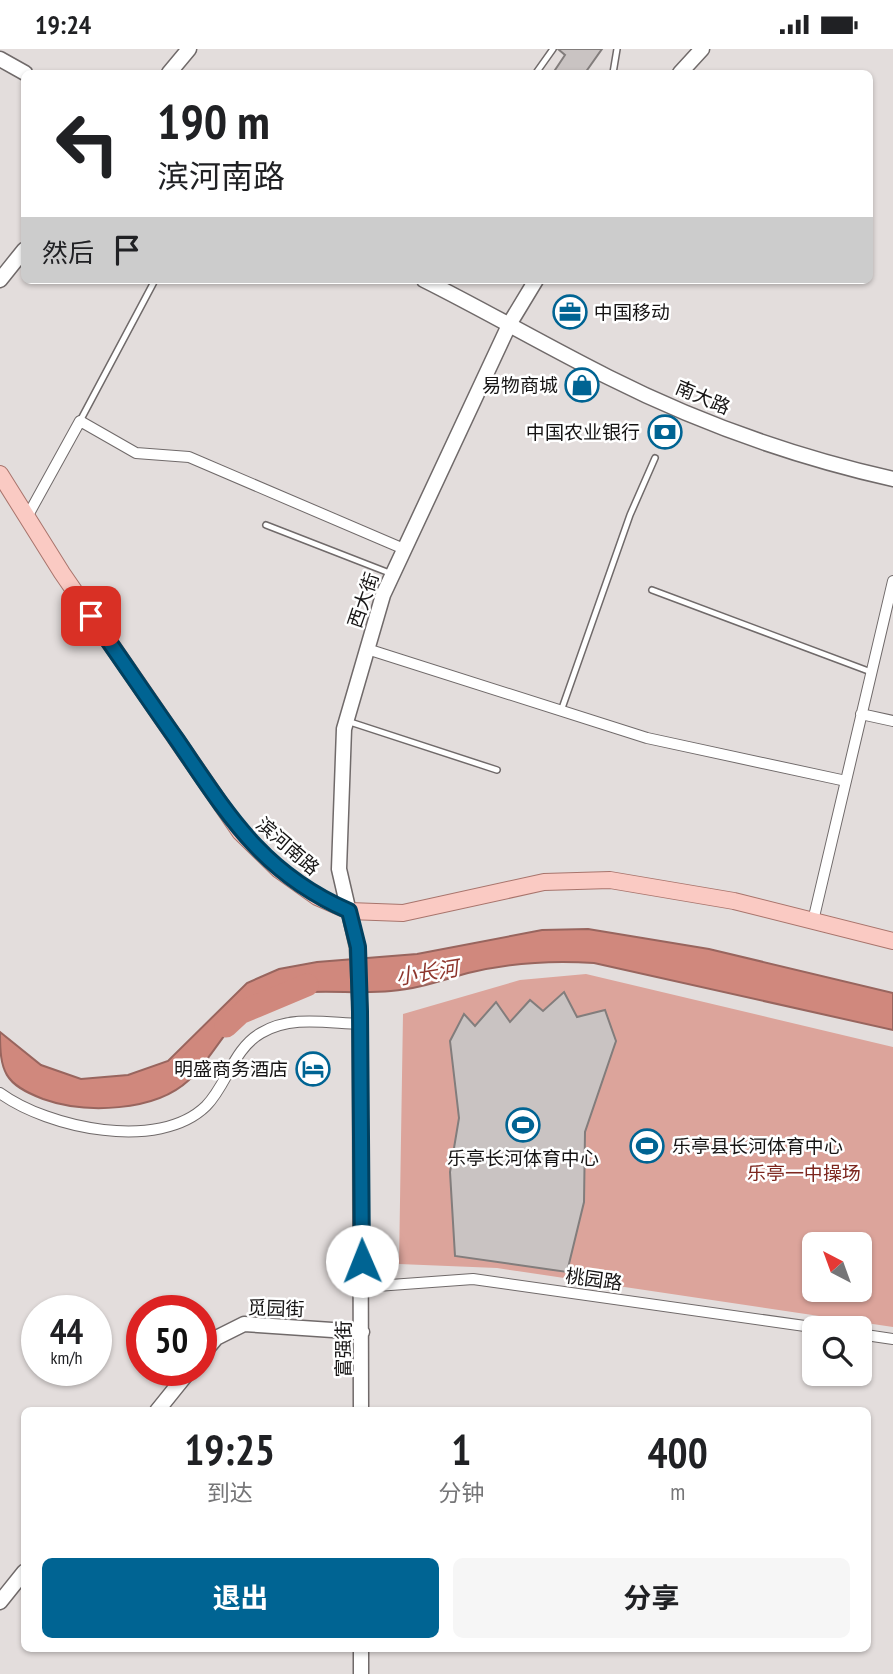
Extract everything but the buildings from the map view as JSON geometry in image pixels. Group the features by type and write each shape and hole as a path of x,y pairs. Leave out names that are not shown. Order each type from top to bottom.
{"main road":[{"name":"滨河南路","path":"0,474 240,832 279,870 317,897 349,911 403,913 544,882 610,880 734,901 893,941"}],"street":[{"path":"172,70 189,49"},
{"path":"683,70 702,49"},
{"path":"0,59 21,71"},
{"path":"0,280 21,254"},
{"name":"南大路","path":"432,284 610,378 727,428 842,467 893,479"},
{"name":"西大街","path":"349,911 339,869 346,721 367,649 392,574 509,323 533,284"},
{"path":"27,517 80,421 136,453 189,457 404,549"},
{"path":"813,921 893,581"},
{"path":"367,649 647,738 846,781"},
{"path":"861,714 893,721"},
{"name":"富强街","path":"349,911 358,947 360,1018 362,1407"},
{"path":"0,1093 13,1103 93,1131 162,1131 206,1106 234,1060 259,1034 289,1021 360,1018"},
{"name":"桃园路","path":"363,1287 473,1279 802,1326"},
{"name":"觅园街","path":"217,1338 244,1324 362,1332"},
{"path":"872,1336 893,1339"},
{"path":"160,1407 177,1386"},
{"path":"0,1602 21,1576"},
{"path":"360,1674 361,1652"}],"lane":[{"path":"538,70 553,49"},
{"path":"614,70 617,49"},
{"path":"80,421 153,284"},
{"path":"561,711 630,515 655,458"},
{"path":"266,525 392,574"},
{"path":"652,590 871,672"},
{"path":"346,721 497,770"}],"green space":[{"name":"乐亭县长河体育中心","path":"586,974 893,1047 893,1327 872,1324 872,1316 819,1316 497,1268 399,1264 403,1014 520,980"}],"water":[{"path":"588,929 709,949 893,993 893,1030 594,963 546,962 483,970 401,990 304,992 275,997 247,1011 236,1021 189,1080 175,1091 139,1104 99,1108 60,1104 20,1088 12,1082 3,1067 0,1032 41,1065 81,1079 128,1075 168,1061 247,983 279,969 317,962 417,954 542,930"}],"waterway":[{"name":"小长河","path":"226,1026 240,1013 307,985"}],"place":[{"name":"中国移动","path":"570,312"},
{"name":"易物商城","path":"582,385"},
{"name":"中国农业银行","path":"665,432"},
{"name":"明盛商务酒店","path":"313,1069"},
{"name":"乐亭长河体育中心","path":"523,1125"},
{"name":"乐亭县长河体育中心","path":"647,1146"}],"route":[{"path":"91,616 240,832 279,870 317,897 349,911 358,947 362,1261"}],"park label":[{"name":"乐亭一中操场","path":"804,1173"}]}
